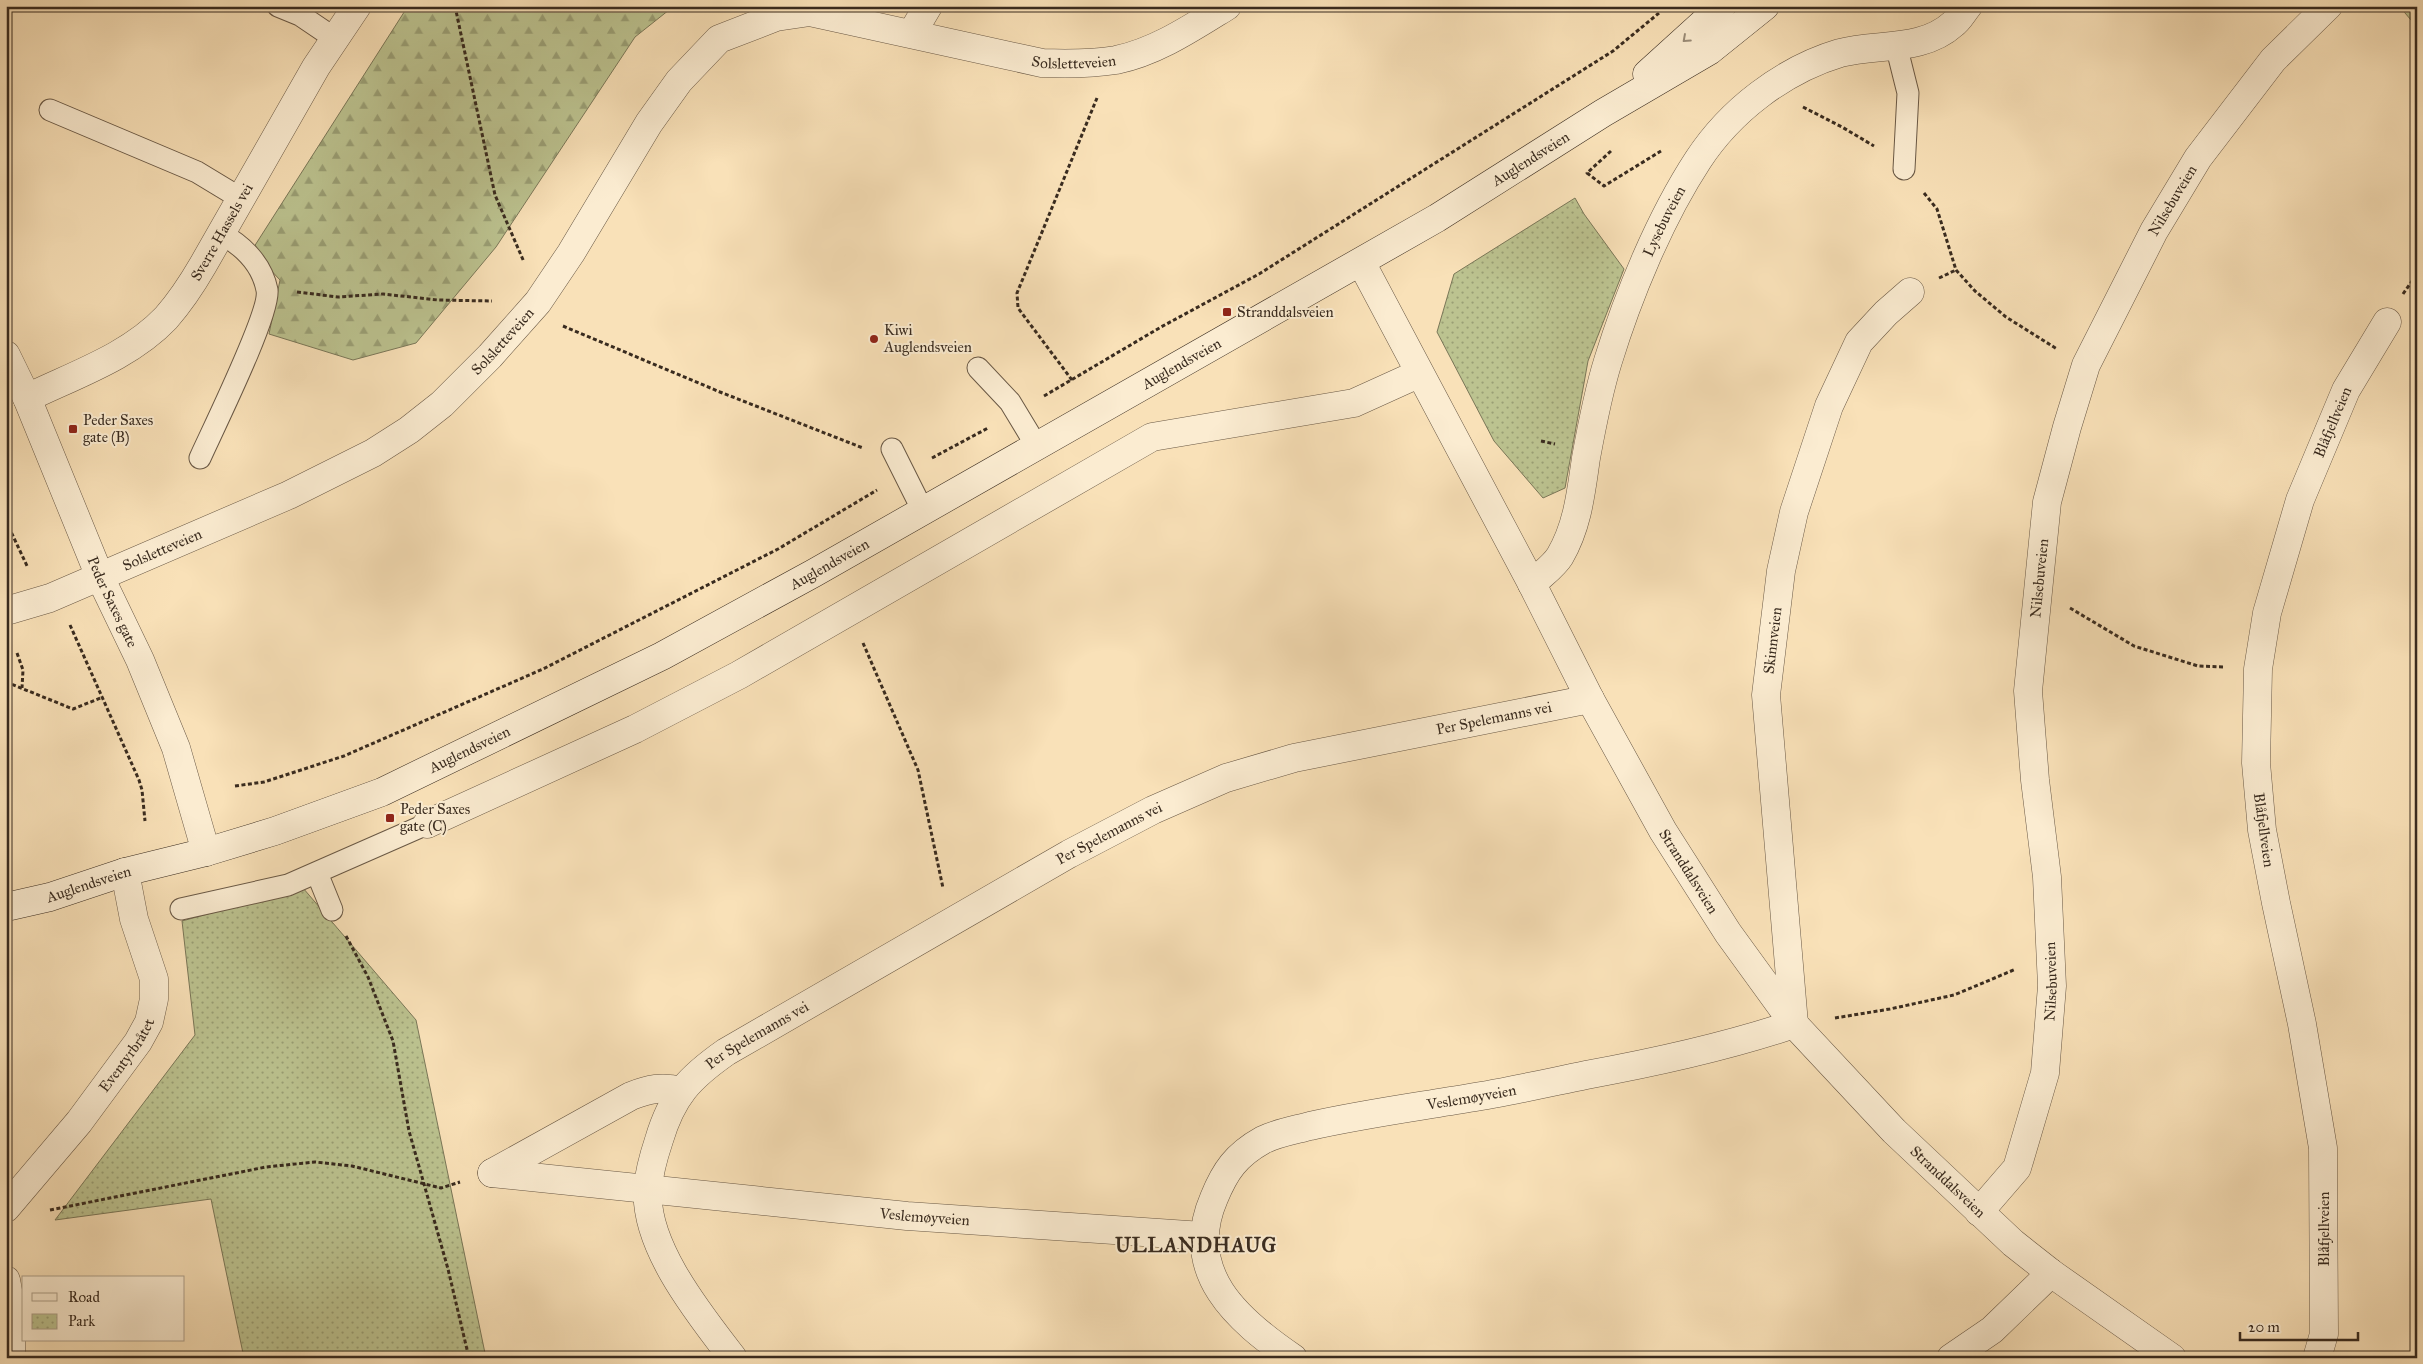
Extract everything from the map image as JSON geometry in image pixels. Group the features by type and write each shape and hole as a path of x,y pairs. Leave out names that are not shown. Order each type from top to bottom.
{"street":[{"name":"Sverre Hassels vei","path":"27,398 135,344 165,319 185,294 334,38 357,6"},
{"path":"912,33 928,6"},
{"name":"Solsletteveien","path":"6,611 50,598 289,495 373,453 409,430 442,404 490,356 538,302 572,253 650,122 679,81 720,39 776,17 810,12 1042,63 1076,64 1116,60 1146,51 1187,30 1227,6"},
{"name":"Auglendsveien","path":"1603,113 1722,6"},
{"name":"Auglendsveien","path":"6,907 50,897 125,872 206,852 275,831 382,792 662,656 923,511 1437,218 1603,113 1710,51 1765,6"},
{"name":"Lysebuveien","path":"1532,584 1559,558 1575,525 1596,404 1608,360 1644,264 1698,160 1727,123 1764,92 1805,66 1841,53 1913,44 1928,39 1953,25 1968,6"},
{"name":"Nilsebuveien","path":"1978,1212 2017,1168 2044,1073 2052,986 2047,877 2035,780 2028,691 2039,590 2040,556 2047,502 2086,365 2154,231 2198,158 2273,60 2328,6"},
{"name":"Stranddalsveien","path":"1361,262 1418,374 1532,584 1590,699 1663,831 1728,933 1794,1024 1894,1131 2012,1243 2051,1273 2172,1358"},
{"name":"Skinnveien","path":"1794,1024 1766,695 1781,571 1794,512 1829,406 1859,342 1886,313 1910,292"},
{"name":"Blåfjellveien","path":"2317,1358 2324,1334 2323,1148 2302,1024 2262,830 2256,763 2258,669 2267,613 2300,500 2346,390 2388,322"},
{"name":"Peder Saxes gate","path":"6,355 27,398 100,577 140,660 176,748 206,852"},
{"path":"427,824 635,729 738,675 1152,437 1354,403 1418,374"},
{"name":"Per Spelemanns vei","path":"733,1358 672,1270 656,1235 650,1212 648,1189 653,1160 665,1119 681,1091 699,1070 726,1052 1078,850 1153,810 1226,778 1294,758 1590,699"},
{"name":"Eventyrbråtet","path":"6,1208 79,1122 138,1042 149,1022 154,999 154,979 134,919 125,872"},
{"name":"Veslemøyveien","path":"1293,1358 1242,1319 1223,1297 1207,1265 1203,1236 1208,1211 1226,1170 1248,1150 1266,1139 1347,1118 1470,1098 1697,1053 1754,1038 1794,1024"},
{"path":"648,1189 492,1173 630,1096 650,1088 667,1087 681,1091"},
{"name":"Veslemøyveien","path":"648,1189 907,1216 1203,1236"},
{"path":"1951,1358 1992,1330 2051,1273"},
{"path":"6,1280 12,1312 11,1358"}],"lane":[{"path":"278,6 300,15 334,38"},
{"path":"1896,45 1908,93 1904,169"},
{"path":"50,110 197,172 240,198"},
{"path":"200,458 249,350 267,292 261,272 238,243 220,233"},
{"path":"978,368 1010,402 1036,445"},
{"path":"899,461 923,511"},
{"path":"181,909 288,885 427,824"},
{"path":"317,873 332,910"}],"path":[{"path":"455,6 495,195 527,268 538,302 548,319 711,388 899,461"},
{"path":"235,786 264,782 344,756 544,669 778,549 899,461 1016,412 1160,327 1276,263 1614,51 1660,13"},
{"path":"1072,380 1018,308 1017,293 1068,173 1104,80 1116,60"},
{"path":"1764,92 1842,127 1880,150 1904,169 1937,209 1956,270 1975,291 2006,317 2044,342 2086,365"},
{"path":"1587,173 1604,186 1666,148 1698,160"},
{"path":"267,292 294,292 338,297 383,294 438,300 538,302"},
{"path":"6,521 32,576 66,616 104,697 142,790 145,821"},
{"path":"2039,590 2134,646 2198,666 2258,669"},
{"path":"849,610 918,770 950,923"},
{"path":"17,653 23,670 22,688"},
{"path":"6,682 73,709 104,697"},
{"path":"332,910 368,977 385,1014 399,1062 410,1132 423,1185 448,1269 469,1358"},
{"path":"1794,1024 1890,1009 1954,995 2020,967 2050,959"},
{"path":"40,1212 266,1167 315,1162 352,1166 423,1185"}],"green space":[{"path":"408,6 674,6 635,37 496,247 416,343 353,360 269,334 280,280 252,250"},
{"path":"2399,6 2417,6 2417,27"},
{"path":"1575,198 1584,214 1624,269 1588,361 1565,488 1543,498 1494,441 1437,332 1454,274"},
{"path":"303,888 416,1020 486,1358 244,1358 211,1199 55,1220 195,1035 182,921"}],"place":[{"name":"Stranddalsveien","path":"1227,312"},
{"name":"Kiwi Auglendsveien","path":"874,339"},
{"name":"Peder Saxes gate (B)","path":"73,429"},
{"name":"Peder Saxes gate (C)","path":"390,818"}],"district":[{"name":"ULLANDHAUG","path":"1196,1245"}]}
